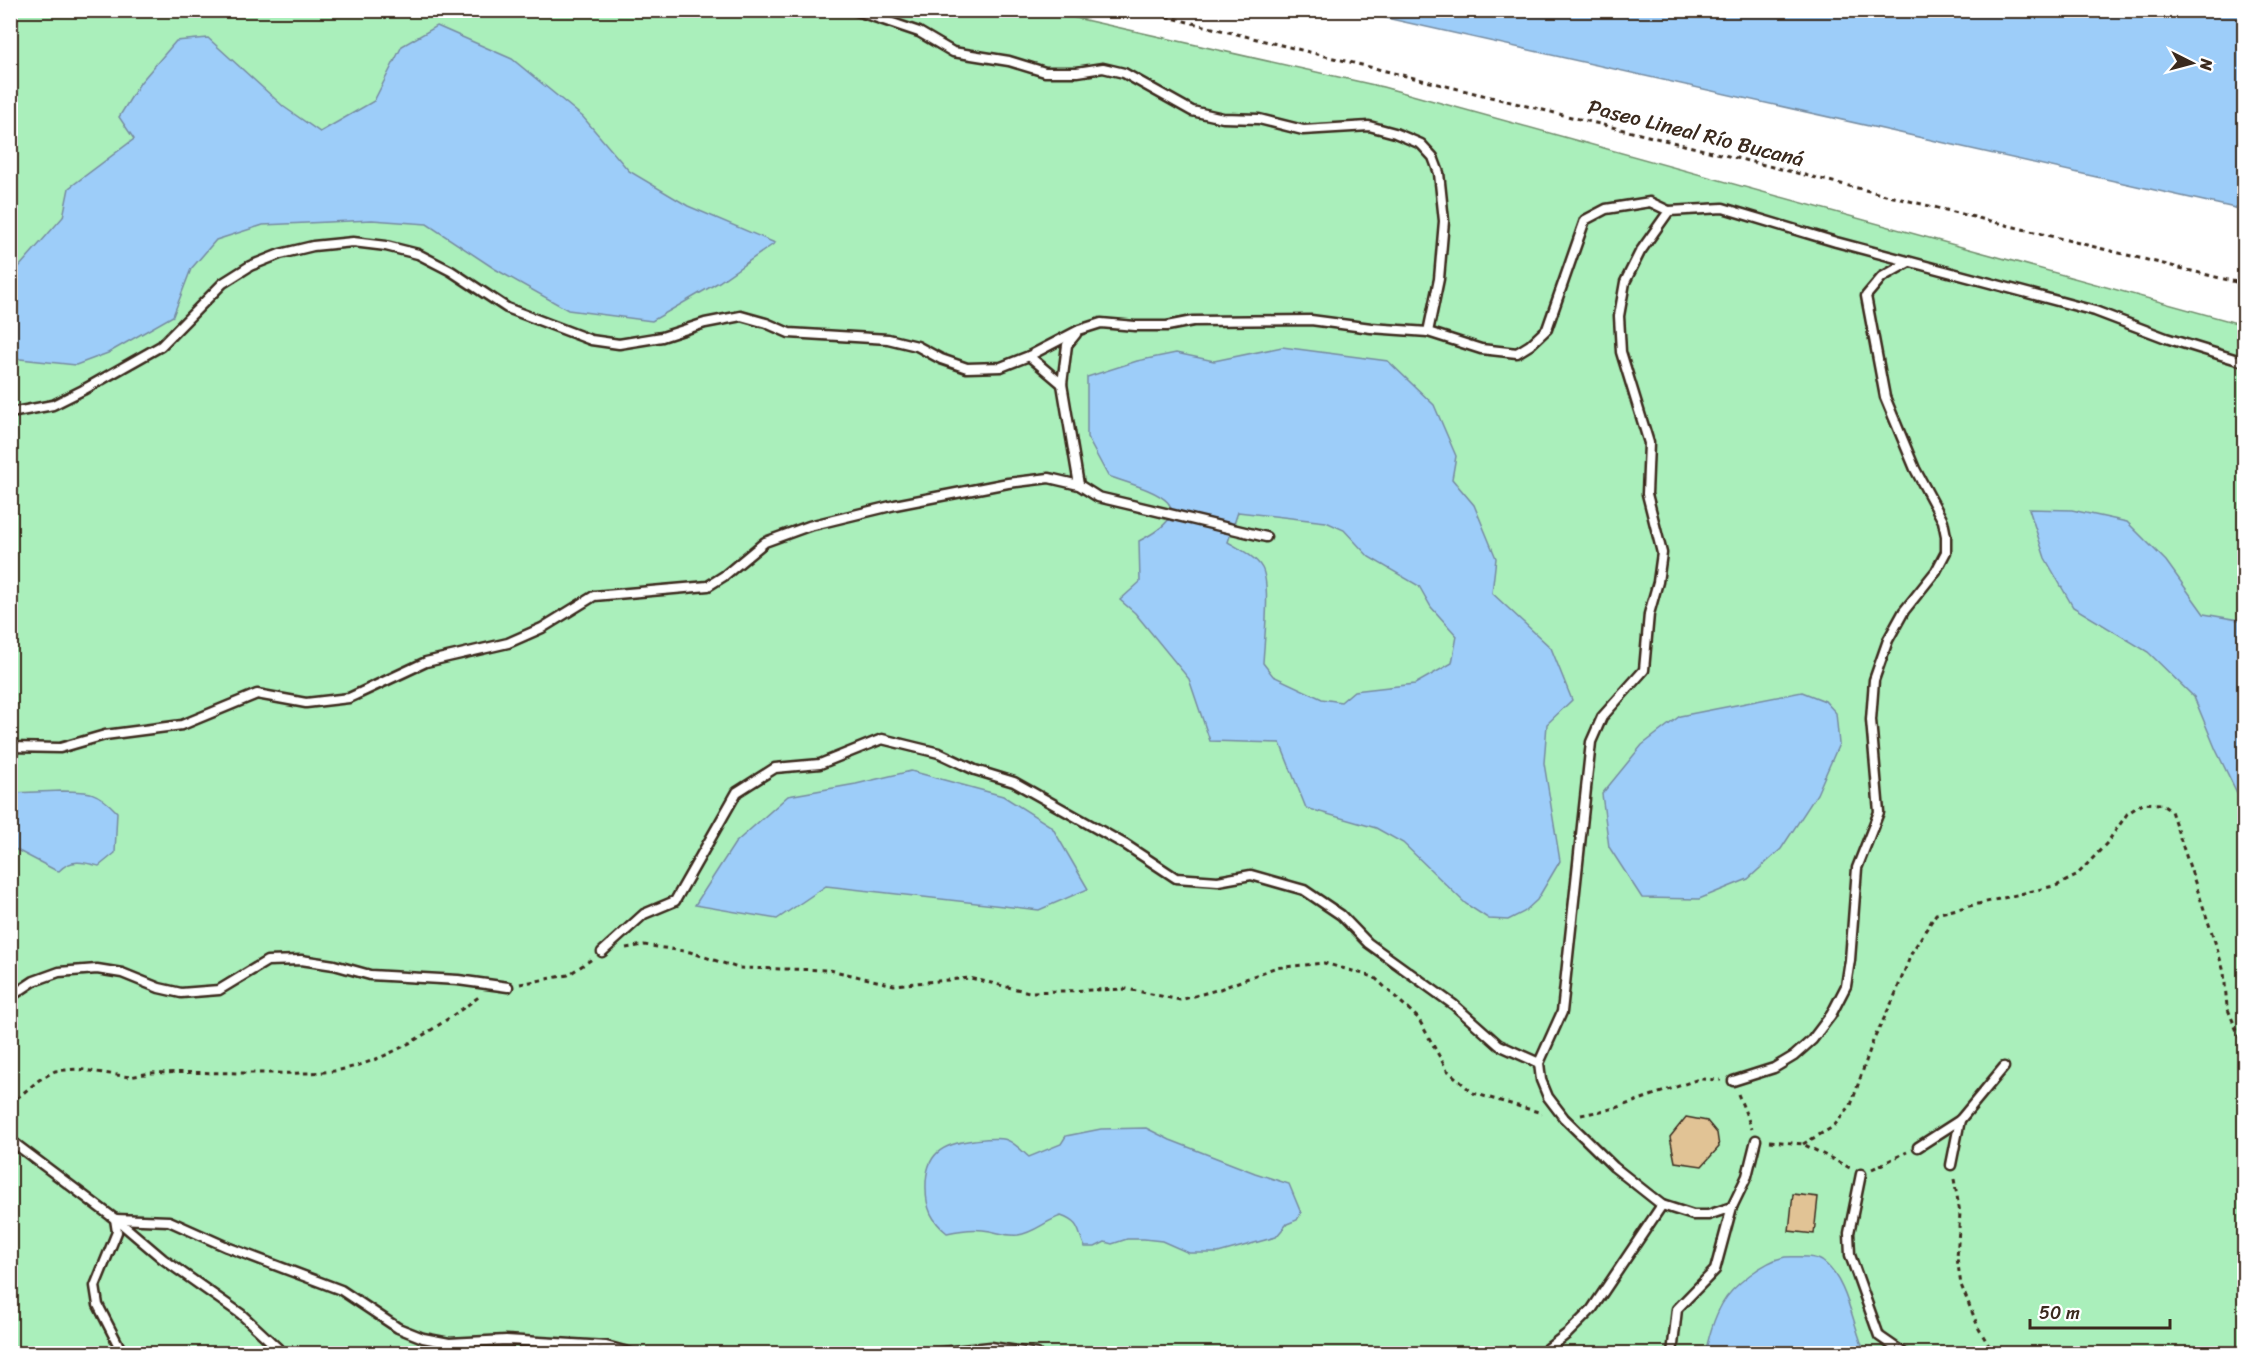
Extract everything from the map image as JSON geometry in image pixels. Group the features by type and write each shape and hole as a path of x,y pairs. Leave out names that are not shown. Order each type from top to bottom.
{"lane":[{"path":"854,10 919,32 953,52 1009,61 1045,72 1077,72 1103,68 1124,73 1192,111 1223,118 1259,118 1302,130 1369,126 1395,133 1421,144 1433,157 1439,173 1444,221 1439,279 1428,332"},
{"path":"10,413 53,405 161,346 223,283 250,266 280,254 313,246 353,242 386,246 418,254 451,271 507,308 591,339 619,344 662,336 705,323 741,316 789,333 888,339 917,346 941,359 967,368 1001,367 1029,356 1079,330 1101,323 1167,326 1193,321 1311,320 1371,328 1428,332 1481,349 1517,353 1530,345 1547,329 1585,220 1606,209 1650,202 1669,211 1723,208 1908,262 2096,311 2166,339 2244,362"},
{"path":"1669,211 1640,252 1625,282 1619,316 1620,352 1649,443 1647,494 1662,553 1658,582 1649,614 1644,670 1602,717 1591,742 1562,1012 1539,1063 1541,1080 1548,1097 1564,1118 1614,1167 1662,1205 1693,1215 1708,1215 1732,1207"},
{"path":"1733,1081 1774,1068 1794,1056 1812,1040 1831,1015 1846,986 1857,868 1879,812 1871,720 1875,680 1888,639 1904,611 1936,571 1946,552 1943,521 1915,469 1885,398 1866,296 1882,277 1908,262"},
{"path":"1079,330 1067,345 1062,384 1079,485"},
{"path":"1029,356 1062,384"},
{"path":"10,747 60,748 105,735 182,725 257,694 306,703 349,698 426,662 508,643 542,628 594,596 708,586 724,576 765,542 808,526 895,505 1008,483 1049,478 1079,485 1098,497 1232,527 1266,537"},
{"path":"602,952 644,914 675,901 737,792 775,768 820,764 882,739 939,753 975,770 1014,782 1126,845 1176,878 1218,880 1251,875 1304,890 1341,915 1368,943 1454,1005 1499,1045 1539,1063"},
{"path":"10,997 34,981 59,972 97,969 122,972 159,988 181,993 219,990 267,961 301,960 333,965 370,975 458,980 508,987"},
{"path":"1918,1147 1960,1120 2004,1067"},
{"path":"1951,1165 1960,1120"},
{"path":"10,1140 115,1219 163,1259 241,1314 284,1353"},
{"path":"1672,1353 1677,1309 1715,1270 1732,1207 1747,1176 1756,1140"},
{"path":"1861,1174 1849,1233 1850,1256 1879,1336 1905,1353"},
{"path":"1541,1353 1568,1334 1592,1309 1662,1205"},
{"path":"115,1219 117,1232 95,1286 98,1305 123,1353"},
{"path":"115,1219 169,1221 227,1247 341,1290 398,1328 423,1338 449,1343 506,1340 594,1345 635,1353"},
{"path":"924,1353 992,1347 1036,1353"}],"path":[{"name":"Paseo Lineal Río Bucaná","path":"1140,10 2244,284"},
{"path":"1803,1144 1833,1126 1851,1105 1873,1041 1893,1000 1912,952 1936,914 2058,885 2076,876 2107,843 2127,814 2143,803 2161,804 2171,811 2216,942 2224,972 2227,1007 2244,1048"},
{"path":"508,987 568,975 602,952 644,945 690,952 738,968 830,970 894,984 970,978 1029,992 1126,989 1180,1000 1220,989 1274,968 1324,963 1374,977 1418,1018 1447,1070 1473,1092 1564,1118 1616,1108 1699,1079 1733,1081 1756,1140 1803,1144 1861,1174 1918,1147"},
{"path":"10,1104 39,1080 55,1071 78,1069 130,1077 150,1073 304,1073 335,1070 364,1062 402,1047 438,1027 483,994"},
{"path":"1951,1165 1960,1213 1957,1257 1961,1285 1979,1329 1994,1353"}],"green space":[{"path":"10,11 1045,11 1383,87 2244,325 2244,1353 11,1353"}],"water":[{"path":"1355,11 2244,11 2244,210"},
{"path":"437,26 512,59 583,117 629,171 688,206 775,243 719,282 652,321 568,310 495,269 427,224 372,220 263,225 216,240 191,269 173,316 108,353 76,365 11,358 11,276 63,217 69,188 134,139 119,117 140,83 176,41 208,38 284,107 320,132 374,101 402,46"},
{"path":"1282,347 1388,361 1434,405 1456,456 1452,479 1474,505 1496,558 1492,593 1551,648 1572,700 1547,724 1544,763 1560,861 1537,900 1524,912 1508,920 1489,919 1466,904 1403,843 1376,828 1306,808 1280,743 1210,741 1189,679 1135,613 1120,600 1140,582 1139,541 1160,528 1170,517 1171,508 1165,500 1153,493 1108,476 1087,437 1087,377 1137,361 1176,353 1214,361","holes":["1238,512 1326,522 1344,530 1369,557 1419,586 1431,607 1457,636 1452,663 1415,684 1354,691 1341,702 1322,699 1273,676 1263,663 1267,600 1265,576 1259,564 1228,542"]},
{"path":"2029,509 2072,510 2127,522 2166,561 2204,614 2244,621 2244,807 2216,750 2194,697 2148,652 2073,607 2045,558"},
{"path":"1802,692 1825,701 1836,713 1839,744 1817,794 1781,849 1748,879 1699,899 1642,898 1609,847 1602,794 1642,745 1680,716"},
{"path":"911,771 1003,796 1052,827 1088,889 1039,910 826,886 777,919 695,905 735,843 788,796"},
{"path":"80,791 98,796 117,812 115,853 99,866 83,862 73,863 59,871 11,847 11,793"},
{"path":"1146,1128 1170,1140 1289,1184 1301,1213 1297,1220 1287,1224 1276,1237 1218,1253 1189,1253 1162,1241 1144,1239 1127,1239 1112,1244 1105,1242 1095,1247 1085,1247 1078,1228 1061,1216 1018,1235 980,1230 947,1233 937,1224 929,1208 926,1189 928,1167 937,1153 952,1144 991,1138 1003,1139 1013,1143 1029,1157 1061,1144 1066,1136 1101,1129"},
{"path":"1785,1257 1814,1258 1822,1261 1831,1269 1843,1290 1865,1353 1705,1353 1714,1322 1727,1297 1758,1269"}],"building":[{"path":"1686,1117 1707,1121 1717,1133 1719,1147 1702,1166 1675,1162 1670,1137"},
{"path":"1793,1194 1818,1197 1814,1234 1789,1231"}]}
